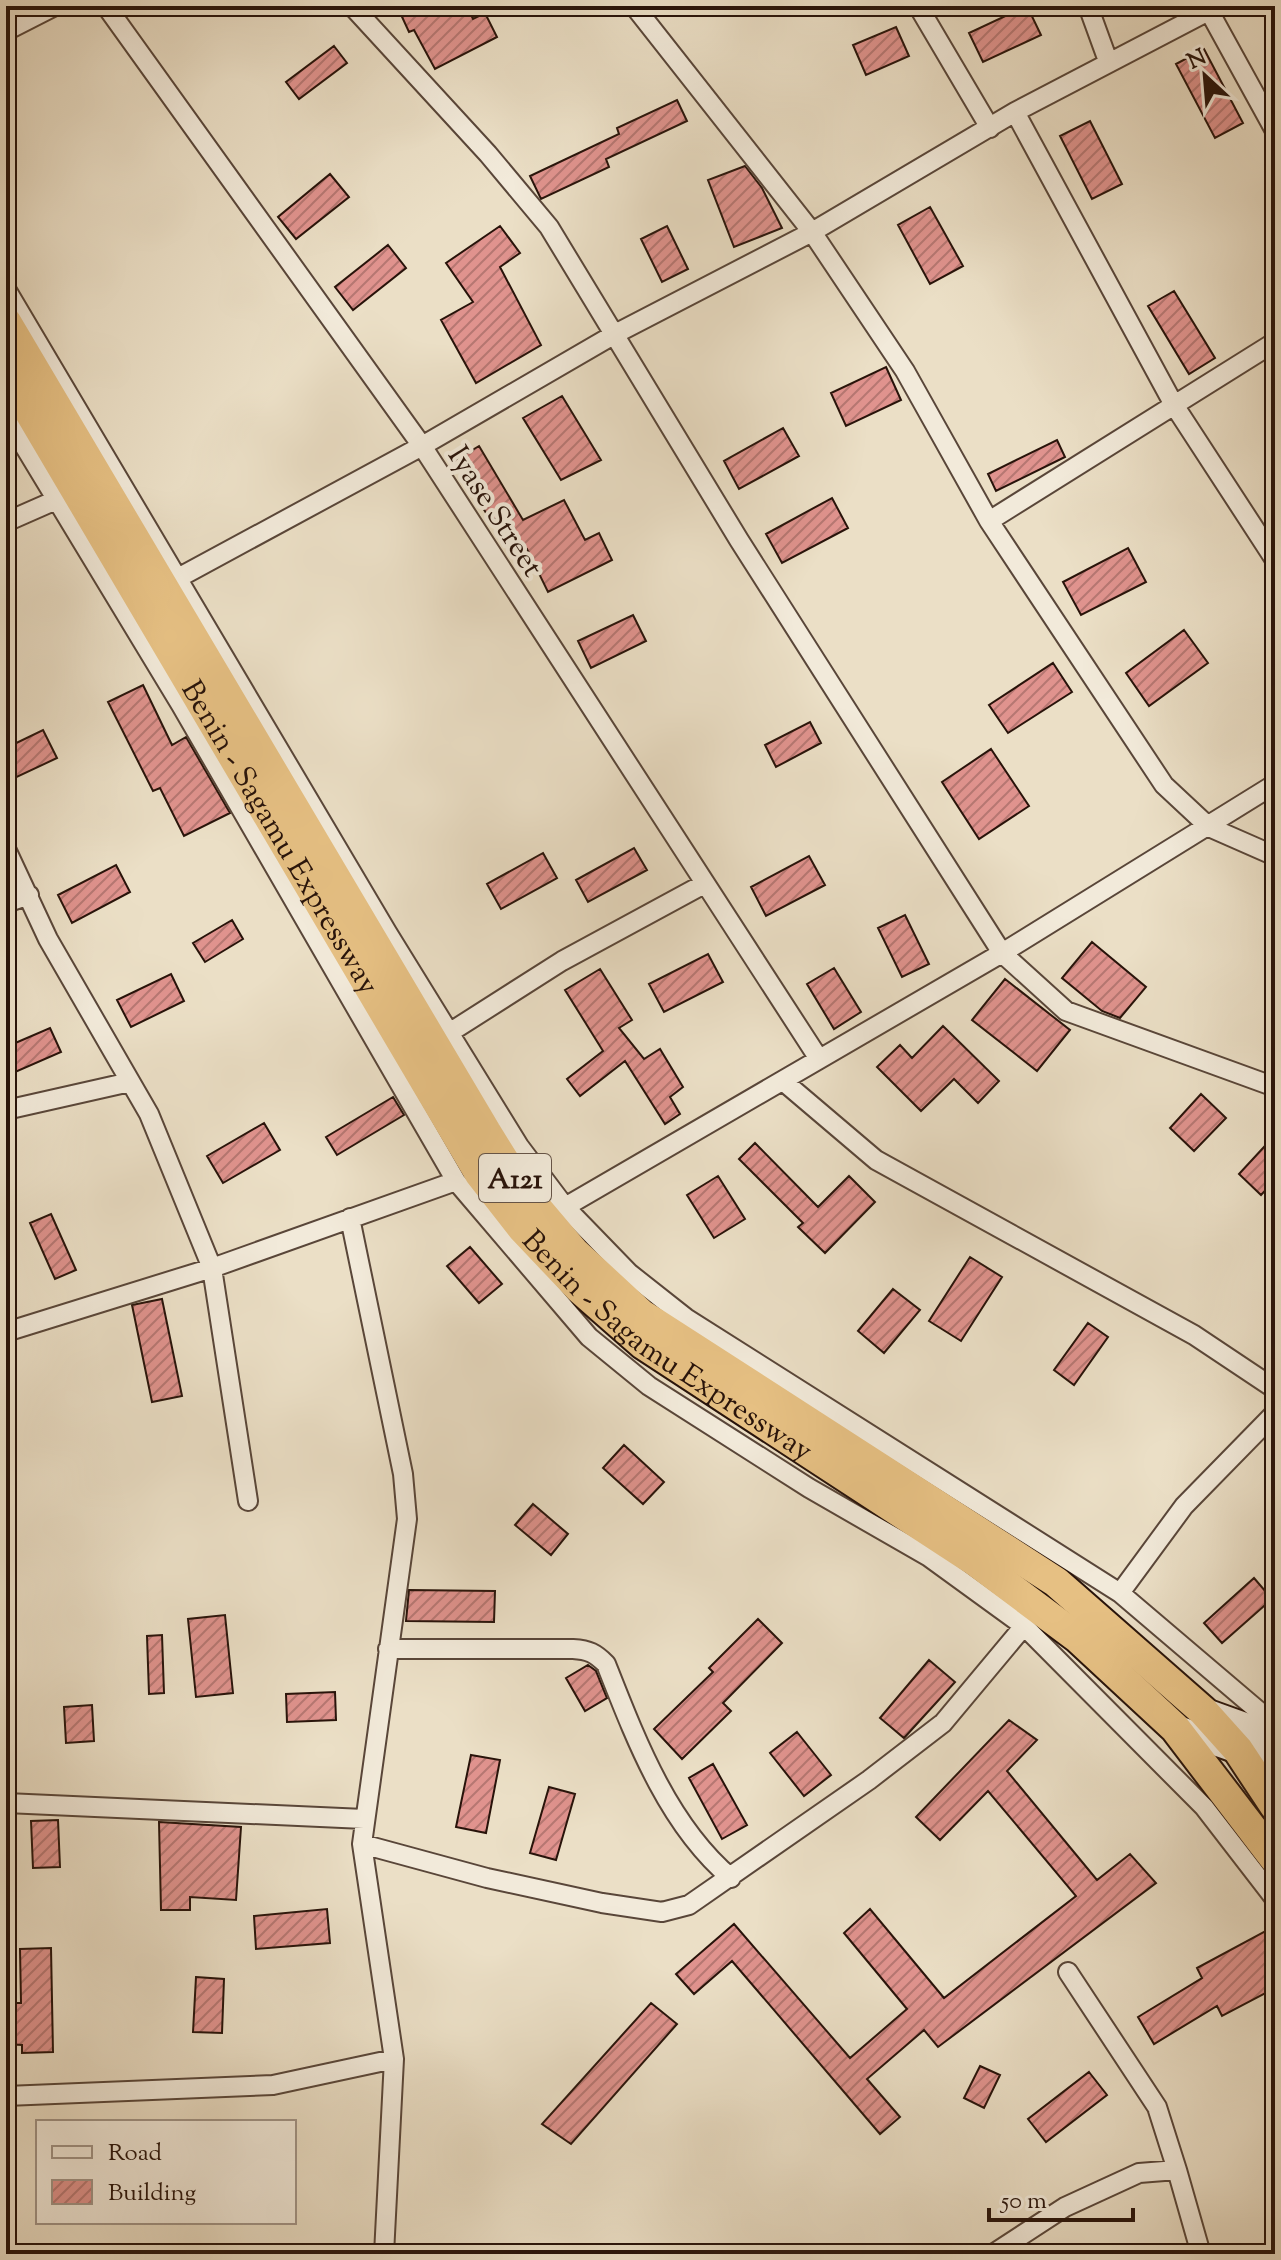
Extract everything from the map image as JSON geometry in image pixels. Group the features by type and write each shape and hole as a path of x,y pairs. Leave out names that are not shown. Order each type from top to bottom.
{"highway":[{"name":"A121","path":"6,322 486,1132 524,1193 564,1240 641,1314 1056,1582 1203,1711 1238,1750 1275,1806"},
{"name":"Benin - Sagamu Expressway","path":"6,372 480,1174 523,1229 579,1288 643,1344 975,1561 1078,1638 1086,1666 1175,1728 1275,1859"}],"main road":[{"path":"1203,1711 1275,1737"},
{"path":"1175,1728 1275,1763"}],"street":[{"path":"6,31 55,6"},
{"name":"Iyase Street","path":"106,6 422,446 819,1059"},
{"path":"352,6 431,96 488,154 549,227 739,540 1002,953 1066,1011 1275,1087"},
{"path":"634,6 812,232 905,371 989,521 1164,785 1209,827 1275,856"},
{"path":"918,6 990,128"},
{"path":"1088,6 1108,61"},
{"path":"178,578 422,446 615,334 812,232 1015,112 1214,8 1275,131"},
{"path":"1015,112 1174,405 1275,560"},
{"path":"6,289 449,1033 519,1146 565,1207 629,1273 686,1318 1120,1593 1275,1725"},
{"path":"989,521 1275,342"},
{"path":"6,416 181,705 456,1181 589,1337 649,1386 809,1488 929,1557 1024,1626 1086,1666 1204,1807 1275,1899"},
{"path":"6,522 56,500"},
{"path":"565,1207 1002,953 1275,784"},
{"path":"6,849 48,939 149,1114 212,1268 248,1501"},
{"path":"449,1033 562,961 704,884"},
{"path":"6,903 29,895"},
{"path":"783,1081 876,1160 1194,1335 1275,1389"},
{"path":"6,1110 130,1082"},
{"path":"6,1332 212,1268 456,1181"},
{"path":"350,1218 403,1474 407,1519 362,1844 394,2059 384,2254"},
{"path":"1120,1593 1184,1506 1275,1413"},
{"path":"362,1844 487,1878 602,1903 662,1912 689,1905 731,1878 943,1723 1024,1626"},
{"path":"388,1649 573,1649 589,1650 598,1655 606,1664 656,1780 705,1856 731,1878"},
{"path":"6,1803 364,1819"},
{"path":"1068,1972 1157,2107 1201,2254"},
{"path":"6,2096 273,2085 394,2059"},
{"path":"993,2254 1077,2201 1139,2173 1177,2170"}],"building":[{"path":"397,6 467,6 473,19 485,13 497,37 435,69 414,30 409,32"},
{"path":"1027,6 1041,35 983,62 969,33"},
{"path":"896,27 909,56 866,75 853,45"},
{"path":"334,46 347,63 299,99 286,82"},
{"path":"1204,49 1243,123 1215,138 1176,64"},
{"path":"677,100 687,121 606,159 609,167 541,199 530,176 619,134 617,128"},
{"path":"1090,121 1122,184 1092,199 1060,136"},
{"path":"745,166 762,188 782,228 734,247 708,180"},
{"path":"330,174 349,197 296,239 278,217"},
{"path":"930,207 963,266 930,284 898,225"},
{"path":"500,226 520,253 500,267 541,345 476,383 441,320 473,302 446,263"},
{"path":"667,226 688,269 662,282 641,239"},
{"path":"388,245 406,268 353,310 335,287"},
{"path":"1174,291 1215,358 1189,374 1148,306"},
{"path":"886,367 901,400 846,426 831,393"},
{"path":"562,396 601,460 561,480 523,418"},
{"path":"783,428 799,456 739,489 724,461"},
{"path":"1057,440 1065,457 996,491 988,474"},
{"path":"479,446 523,520 564,500 585,540 599,533 612,560 548,592 527,549 519,553 500,516 491,521 454,461"},
{"path":"832,498 848,528 782,563 766,534"},
{"path":"1128,548 1146,582 1081,615 1063,582"},
{"path":"633,615 646,641 591,668 578,641"},
{"path":"1184,630 1208,663 1149,706 1126,673"},
{"path":"1053,663 1072,692 1008,733 989,705"},
{"path":"143,685 172,745 186,737 230,813 184,836 160,788 153,791 108,702"},
{"path":"810,722 821,743 776,767 765,745"},
{"path":"43,730 57,758 6,782 6,748"},
{"path":"991,749 1029,806 979,839 942,782"},
{"path":"634,848 647,870 588,902 576,880"},
{"path":"543,853 557,878 501,909 487,884"},
{"path":"809,856 825,885 766,916 751,887"},
{"path":"116,865 130,892 72,923 58,895"},
{"path":"905,915 929,964 902,977 878,928"},
{"path":"232,920 243,939 205,962 193,943"},
{"path":"1092,942 1146,987 1120,1018 1102,1011 1062,978"},
{"path":"708,954 723,982 664,1012 649,984"},
{"path":"834,968 861,1012 834,1029 807,984"},
{"path":"600,969 632,1020 619,1028 644,1059 660,1049 683,1087 670,1097 680,1114 665,1124 625,1061 580,1096 567,1079 603,1051 565,990"},
{"path":"171,974 184,1001 131,1027 117,1000"},
{"path":"1005,979 1070,1030 1037,1071 972,1020"},
{"path":"943,1026 999,1081 978,1103 954,1079 921,1111 877,1067 900,1045 912,1058"},
{"path":"50,1028 61,1052 6,1076 6,1047"},
{"path":"1201,1094 1226,1118 1194,1151 1170,1128"},
{"path":"393,1097 404,1115 337,1155 326,1137"},
{"path":"264,1123 280,1150 223,1183 207,1156"},
{"path":"1275,1135 1275,1180 1261,1195 1239,1174"},
{"path":"755,1143 818,1207 849,1176 875,1202 825,1253 798,1227 803,1223 739,1159"},
{"path":"718,1176 745,1219 714,1238 687,1195"},
{"path":"51,1214 76,1270 55,1279 30,1223"},
{"path":"470,1247 502,1284 479,1303 447,1266"},
{"path":"970,1257 1002,1277 961,1341 929,1321"},
{"path":"893,1289 920,1310 884,1353 858,1331"},
{"path":"162,1299 182,1396 152,1402 132,1305"},
{"path":"1088,1323 1108,1337 1074,1385 1054,1370"},
{"path":"624,1445 664,1482 643,1504 603,1468"},
{"path":"533,1504 568,1534 551,1555 515,1525"},
{"path":"1254,1578 1272,1599 1222,1643 1204,1623"},
{"path":"409,1590 495,1591 494,1622 406,1621"},
{"path":"225,1615 233,1693 196,1697 188,1619"},
{"path":"758,1619 782,1643 723,1703 731,1711 682,1759 654,1729 713,1672 709,1668"},
{"path":"162,1635 164,1693 149,1694 147,1636"},
{"path":"929,1660 955,1682 904,1738 880,1718"},
{"path":"588,1665 596,1671 607,1698 585,1711 566,1678"},
{"path":"335,1692 336,1720 287,1722 286,1694"},
{"path":"92,1705 94,1741 66,1743 64,1707"},
{"path":"1009,1720 1037,1740 1007,1771 1097,1880 1130,1854 1156,1883 938,2047 924,2030 867,2079 900,2117 880,2134 732,1961 694,1994 676,1974 734,1924 850,2058 907,2009 844,1933 870,1909 944,1998 1076,1896 988,1791 940,1840 916,1817"},
{"path":"797,1732 831,1775 804,1796 770,1753"},
{"path":"471,1755 500,1760 486,1833 456,1827"},
{"path":"713,1764 747,1825 722,1839 689,1778"},
{"path":"549,1787 575,1794 556,1860 530,1853"},
{"path":"58,1820 60,1867 33,1868 31,1821"},
{"path":"159,1822 241,1827 236,1900 190,1897 190,1910 161,1910"},
{"path":"327,1909 330,1943 256,1949 254,1916"},
{"path":"1275,1926 1275,1988 1222,2016 1217,2006 1154,2044 1138,2017 1202,1978 1197,1968"},
{"path":"51,1948 53,2052 22,2053 22,2045 6,2044 6,2003 21,2003 20,1949"},
{"path":"196,1977 224,1979 222,2033 193,2032"},
{"path":"651,2003 677,2024 571,2144 542,2124"},
{"path":"980,2066 1000,2075 984,2108 964,2098"},
{"path":"1089,2072 1107,2095 1046,2142 1028,2119"}]}
